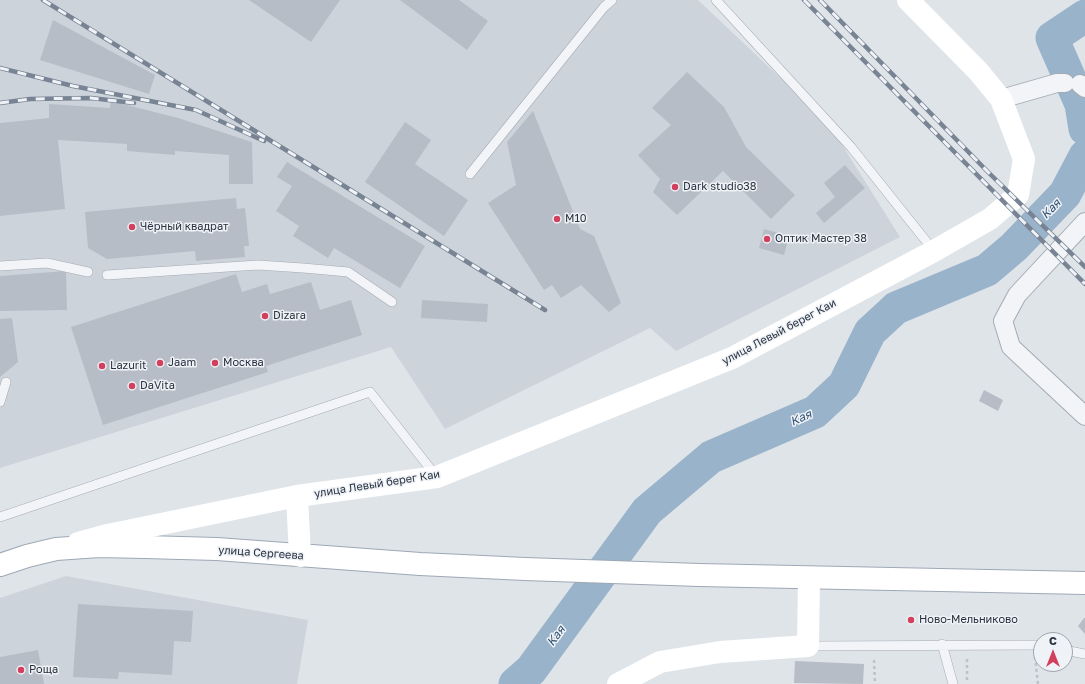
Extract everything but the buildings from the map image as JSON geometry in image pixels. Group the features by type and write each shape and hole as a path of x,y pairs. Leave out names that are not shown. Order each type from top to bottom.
{"street":[{"name":"улица Левый берег Каи","path":"56,550 103,536 297,496 437,477 732,358 934,251 990,219 1018,195 1024,159 1001,99 978,71 908,0"},
{"path":"1001,99 1072,84"},
{"path":"1085,222 1017,296 1004,322 1011,347 1085,416"},
{"path":"297,496 300,556"},
{"name":"улица Сергеева","path":"0,565 27,556 56,550 99,546 217,550 525,569 699,576 1085,583"},
{"path":"618,684 660,662 720,652 808,646 809,578"}],"lane":[{"path":"470,174 604,7 612,0"},
{"path":"716,0 851,147 934,251"},
{"path":"0,266 47,263 88,272"},
{"path":"106,275 258,265 310,268 348,272 392,302"},
{"path":"0,402 6,382"},
{"path":"0,517 370,392 437,477"},
{"path":"808,646 942,644 1033,645"},
{"path":"942,644 953,684"},
{"path":"1073,652 1085,654"}],"path":[{"path":"874,645 875,684"},
{"path":"967,656 967,684"},
{"path":"1038,672 1038,684"}],"shaded area":[{"path":"0,0 698,0 829,124 900,237 676,351 650,328 445,429 391,347 0,468"},
{"path":"66,576 308,620 297,684 0,684 0,598"}],"waterway":[{"name":"Кая","path":"1085,16 1052,38 1081,104 1085,129"},
{"name":"Кая","path":"515,684 531,670 647,511 711,457 815,412 844,385 870,332 896,308 987,270 1014,247 1065,194 1085,156"}],"railway":[{"path":"43,0 545,310"},
{"path":"804,0 1085,284"},
{"path":"820,0 988,172 1085,267"},
{"path":"0,68 73,86 196,110 264,141"},
{"path":"0,103 30,99 91,98 134,103"}],"place":[{"name":"Dark studio38","path":"675,187"},
{"name":"M10","path":"557,219"},
{"name":"Чёрный квадрат","path":"132,227"},
{"name":"Оптик Мастер 38","path":"767,239"},
{"name":"Dizara","path":"265,316"},
{"name":"Jaam","path":"160,363"},
{"name":"Москва","path":"215,363"},
{"name":"Lazurit","path":"102,366"},
{"name":"DaVita","path":"132,386"},
{"name":"Ново-Мельниково","path":"911,620"},
{"name":"Роща","path":"21,670"}]}
